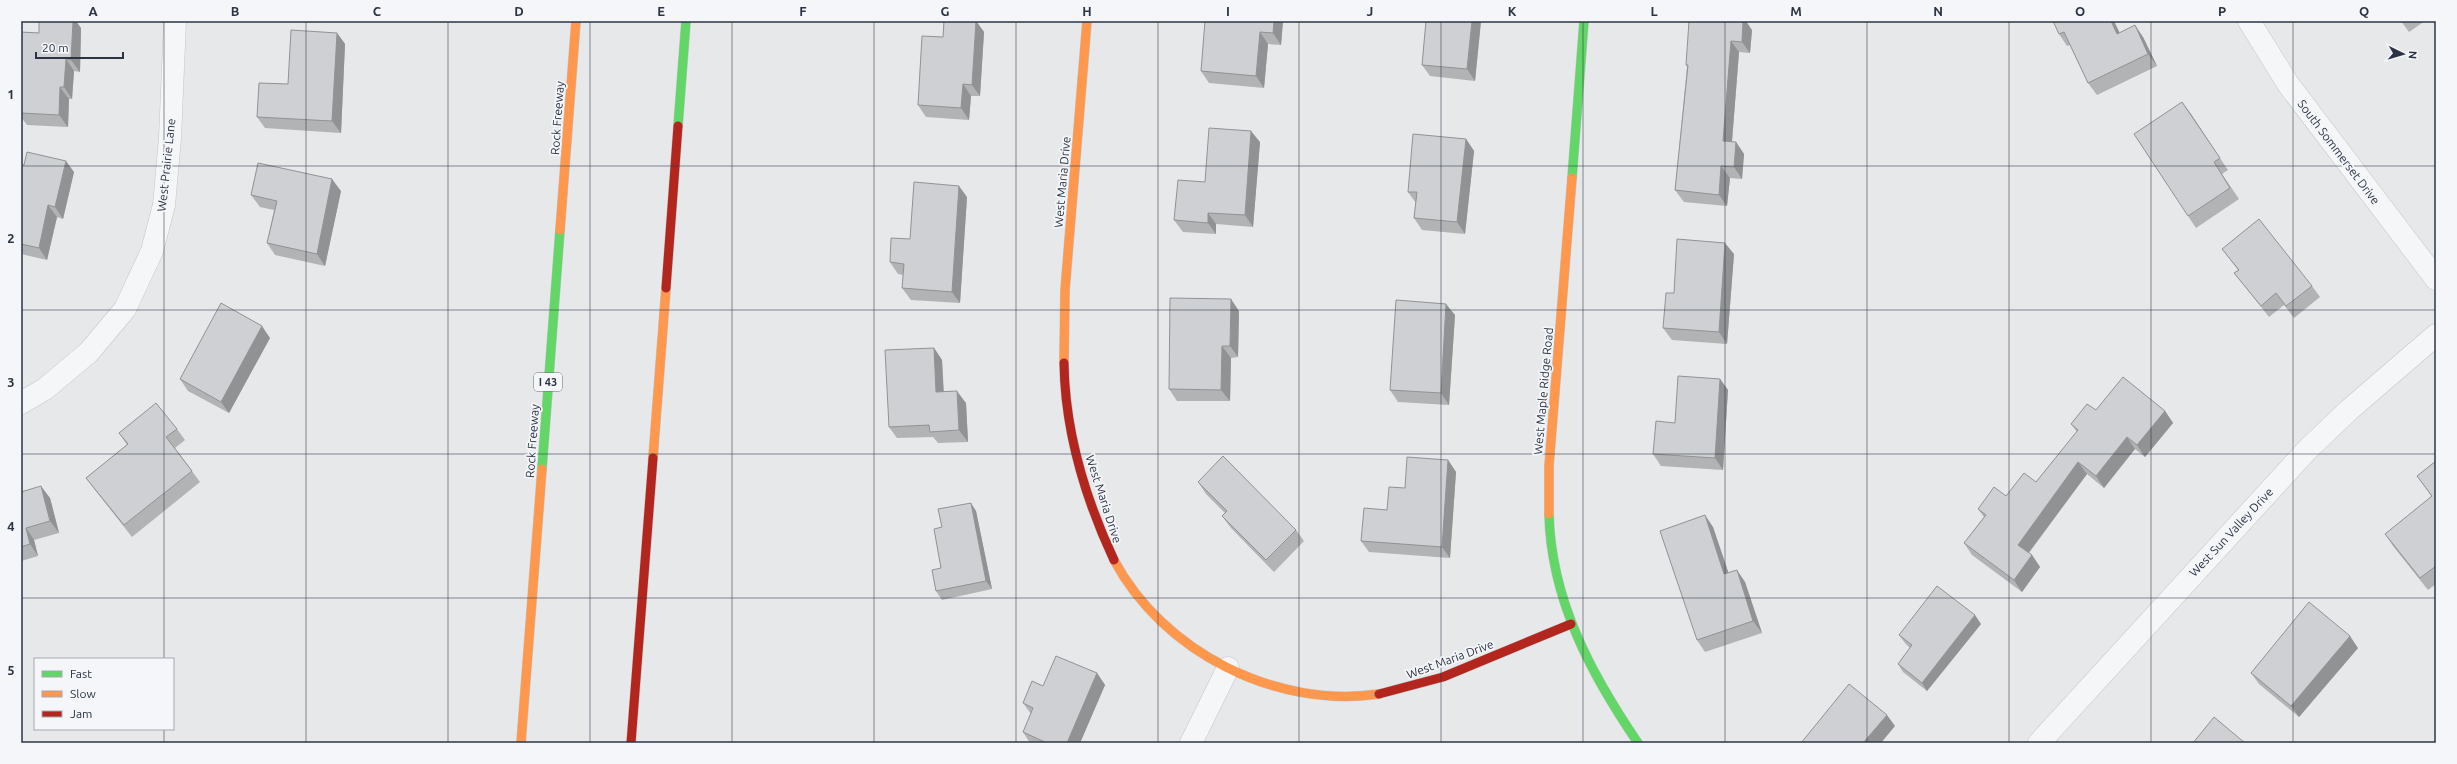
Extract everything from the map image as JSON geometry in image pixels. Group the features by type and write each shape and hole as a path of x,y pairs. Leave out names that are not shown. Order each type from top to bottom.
{"main road":[{"name":"Rock Freeway","path":"521,743 576,21"},
{"path":"631,743 686,21"},
{"name":"West Maria Drive","path":"1087,21 1063,321 1065,391 1079,471 1105,545 1138,599 1176,636 1203,655 1255,681 1307,693 1363,696 1416,685 1571,624"},
{"name":"West Maple Ridge Road","path":"1584,21 1549,466 1549,527 1553,564 1571,624 1602,689 1638,743"}],"street":[{"name":"West Prairie Lane","path":"21,403 45,389 89,352 125,309 152,251 164,205 170,138 175,21"},
{"name":"South Sommerset Drive","path":"2249,21 2288,84 2436,279"},
{"name":"West Sun Valley Drive","path":"2039,743 2307,450 2349,410 2436,335"},
{"path":"1191,743 1228,668"}],"building":[{"path":"39,21 73,21 71,60 66,59 64,87 60,87 59,115 21,113 21,32 39,33"},
{"path":"944,21 976,21 972,85 963,84 961,108 918,105 922,36 943,37"},
{"path":"1205,21 1274,21 1273,33 1260,32 1256,76 1201,71"},
{"path":"1426,21 1472,21 1467,69 1422,65"},
{"path":"1689,21 1743,21 1742,42 1731,41 1723,141 1736,142 1734,167 1721,166 1719,195 1675,190 1688,65 1686,65"},
{"path":"2053,21 2111,21 2117,34 2135,25 2148,54 2088,83 2064,32 2059,34"},
{"path":"291,30 337,33 332,121 257,117 259,83 288,84"},
{"path":"2182,102 2220,158 2214,162 2230,188 2188,216 2134,134"},
{"path":"1209,128 1251,131 1245,215 1208,213 1208,223 1174,220 1178,180 1205,182"},
{"path":"1413,134 1466,139 1457,222 1414,218 1417,192 1408,192"},
{"path":"27,152 66,161 55,207 48,205 39,248 21,244 21,164 24,165"},
{"path":"258,163 332,179 317,254 267,243 277,201 251,195"},
{"path":"914,182 959,186 952,292 902,288 904,264 890,262 891,238 910,239"},
{"path":"2259,219 2312,286 2286,306 2276,293 2261,306 2234,273 2239,270 2222,249"},
{"path":"1677,239 1725,243 1719,332 1663,328 1666,293 1674,293"},
{"path":"1170,298 1231,299 1230,346 1222,346 1221,390 1169,389"},
{"path":"1396,300 1446,304 1441,393 1390,390"},
{"path":"221,303 262,326 221,402 180,379"},
{"path":"934,348 936,392 957,391 959,430 930,432 929,425 889,427 885,350"},
{"path":"1678,376 1720,379 1715,458 1653,454 1656,421 1675,423"},
{"path":"2123,377 2165,411 2137,445 2127,437 2096,476 2078,462 2018,545 2032,555 2014,580 1964,543 1986,515 1978,509 1994,487 2006,496 2024,473 2036,482 2078,430 2071,424 2087,404 2096,410"},
{"path":"156,403 177,429 166,437 192,471 124,525 86,478 128,444 119,433"},
{"path":"1223,456 1296,530 1266,560 1222,516 1227,511 1198,482"},
{"path":"1407,457 1448,460 1442,547 1361,541 1364,508 1387,510 1389,487 1405,488"},
{"path":"2436,461 2436,566 2420,578 2385,534 2432,496 2417,476"},
{"path":"41,486 50,521 26,528 30,544 21,547 21,492"},
{"path":"971,503 986,581 936,591 932,570 941,568 934,529 942,527 938,509"},
{"path":"1705,515 1724,574 1737,570 1753,621 1697,640 1660,531"},
{"path":"1937,586 1975,615 1922,683 1898,664 1912,645 1899,635"},
{"path":"2309,602 2350,636 2291,706 2251,673"},
{"path":"1056,656 1097,673 1067,743 1047,743 1023,732 1033,708 1023,703 1032,681 1043,686"},
{"path":"1849,684 1887,715 1863,743 1801,743"},
{"path":"2214,717 2245,743 2193,743"}],"traffic: fast":[{"path":"678,126 686,21"},
{"path":"1572,178 1584,21"},
{"path":"542,469 560,230"},
{"path":"1549,514 1551,546 1557,576 1577,635 1605,690 1638,743"}],"traffic: slow":[{"path":"560,230 576,21"},
{"path":"1064,363 1065,290 1087,21"},
{"path":"1549,514 1549,466 1572,178"},
{"path":"653,458 666,288"},
{"path":"521,743 542,469"},
{"path":"1114,560 1135,593 1162,622 1192,647 1226,667 1263,682 1301,692 1340,696 1379,694"}],"traffic: jam":[{"path":"666,288 678,126"},
{"path":"1064,363 1068,414 1078,464 1094,513 1114,560"},
{"path":"631,743 653,458"},
{"path":"1379,694 1443,677 1571,624"}]}
